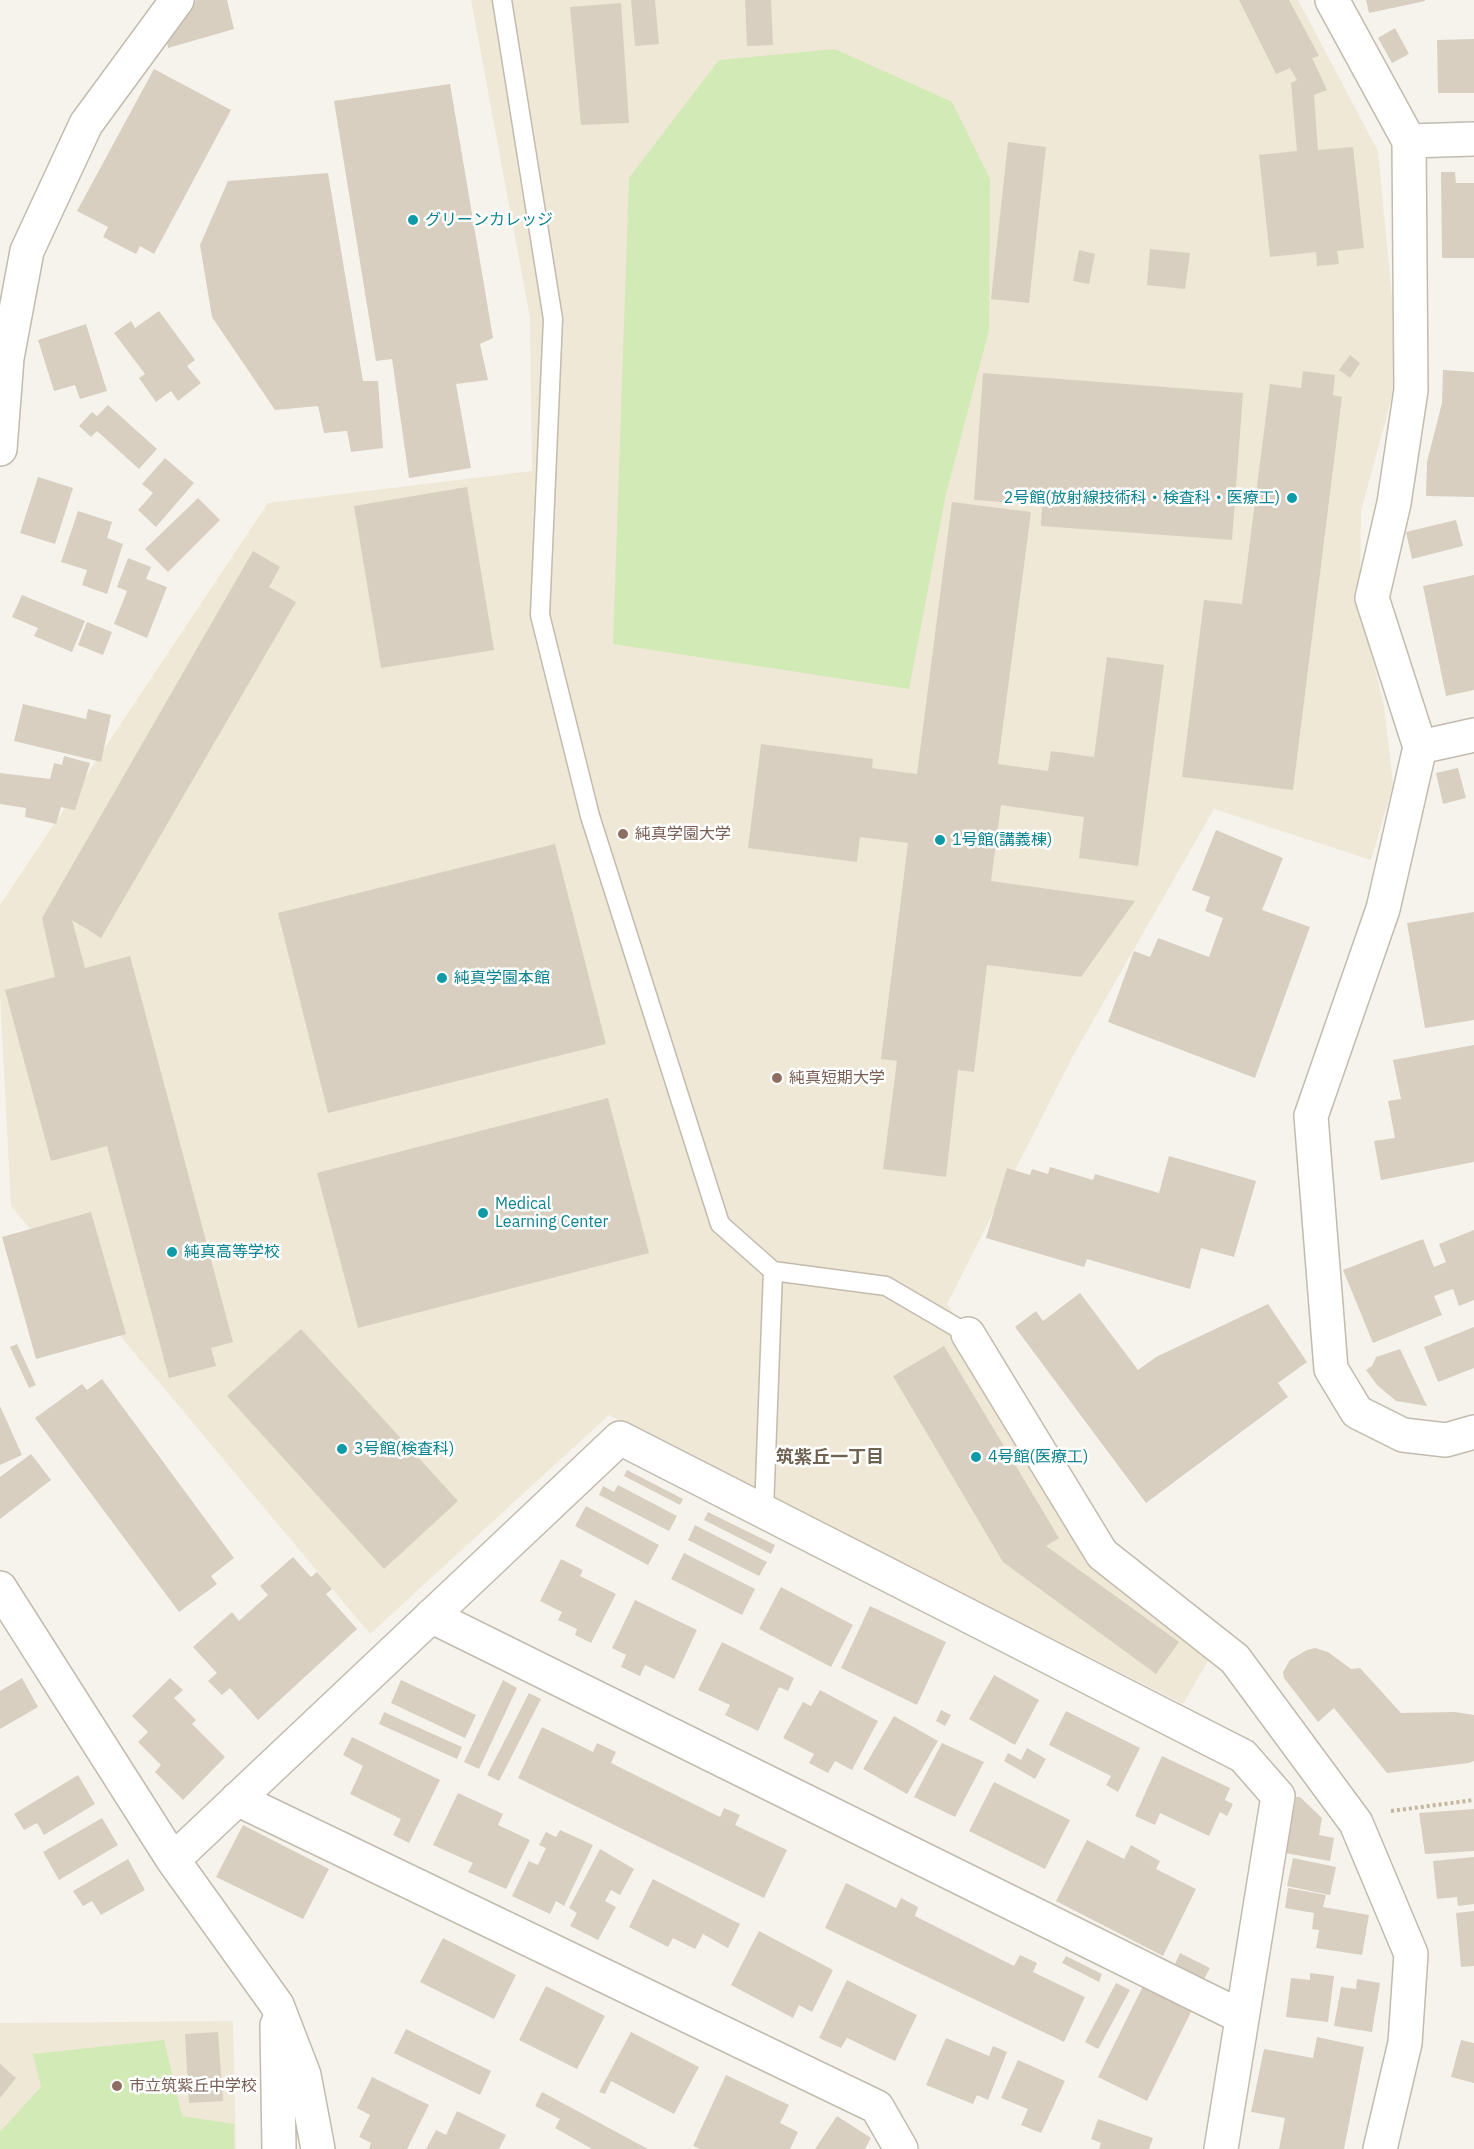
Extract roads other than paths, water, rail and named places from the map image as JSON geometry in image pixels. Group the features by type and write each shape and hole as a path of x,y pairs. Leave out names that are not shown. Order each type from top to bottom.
{"street":[{"path":"0,449 7,358 27,251 87,124 177,0"},
{"path":"1332,0 1409,141 1411,390 1394,502 1372,597 1420,747 1383,909 1311,1116 1331,1369 1357,1412 1403,1435 1446,1440 1474,1432"},
{"path":"1409,141 1474,139"},
{"path":"1420,747 1474,735"},
{"path":"968,1334 1102,1554 1235,1659 1351,1816 1411,1954 1405,2043 1380,2149"},
{"path":"173,1860 620,1438 1243,1756 1278,1796 1221,2149"},
{"path":"0,1588 173,1860 277,2005 304,2075 318,2149"},
{"path":"431,1616 1242,2017"},
{"path":"1263,1779 1303,1750"},
{"path":"237,1799 877,2107 901,2149"},
{"path":"277,2005 279,2149"}],"lane":[{"path":"502,0 553,318 540,615 590,816 720,1224 773,1270 886,1286 968,1334"},
{"path":"764,1510 773,1270"}],"place":[{"name":"グリーンカレッジ","path":"413,220"},
{"name":"2号館(放射線技術科・検査科・医療工)","path":"1292,498"},
{"name":"純真学園大学","path":"623,834"},
{"name":"1号館(講義棟)","path":"940,840"},
{"name":"純真学園本館","path":"442,978"},
{"name":"純真短期大学","path":"777,1078"},
{"name":"Medical Learning Center","path":"483,1213"},
{"name":"純真高等学校","path":"172,1252"},
{"name":"3号館(検査科)","path":"342,1449"},
{"name":"4号館(医療工)","path":"976,1457"},
{"name":"市立筑紫丘中学校","path":"117,2086"}],"district":[{"name":"筑紫丘一丁目","path":"830,1458"}]}
